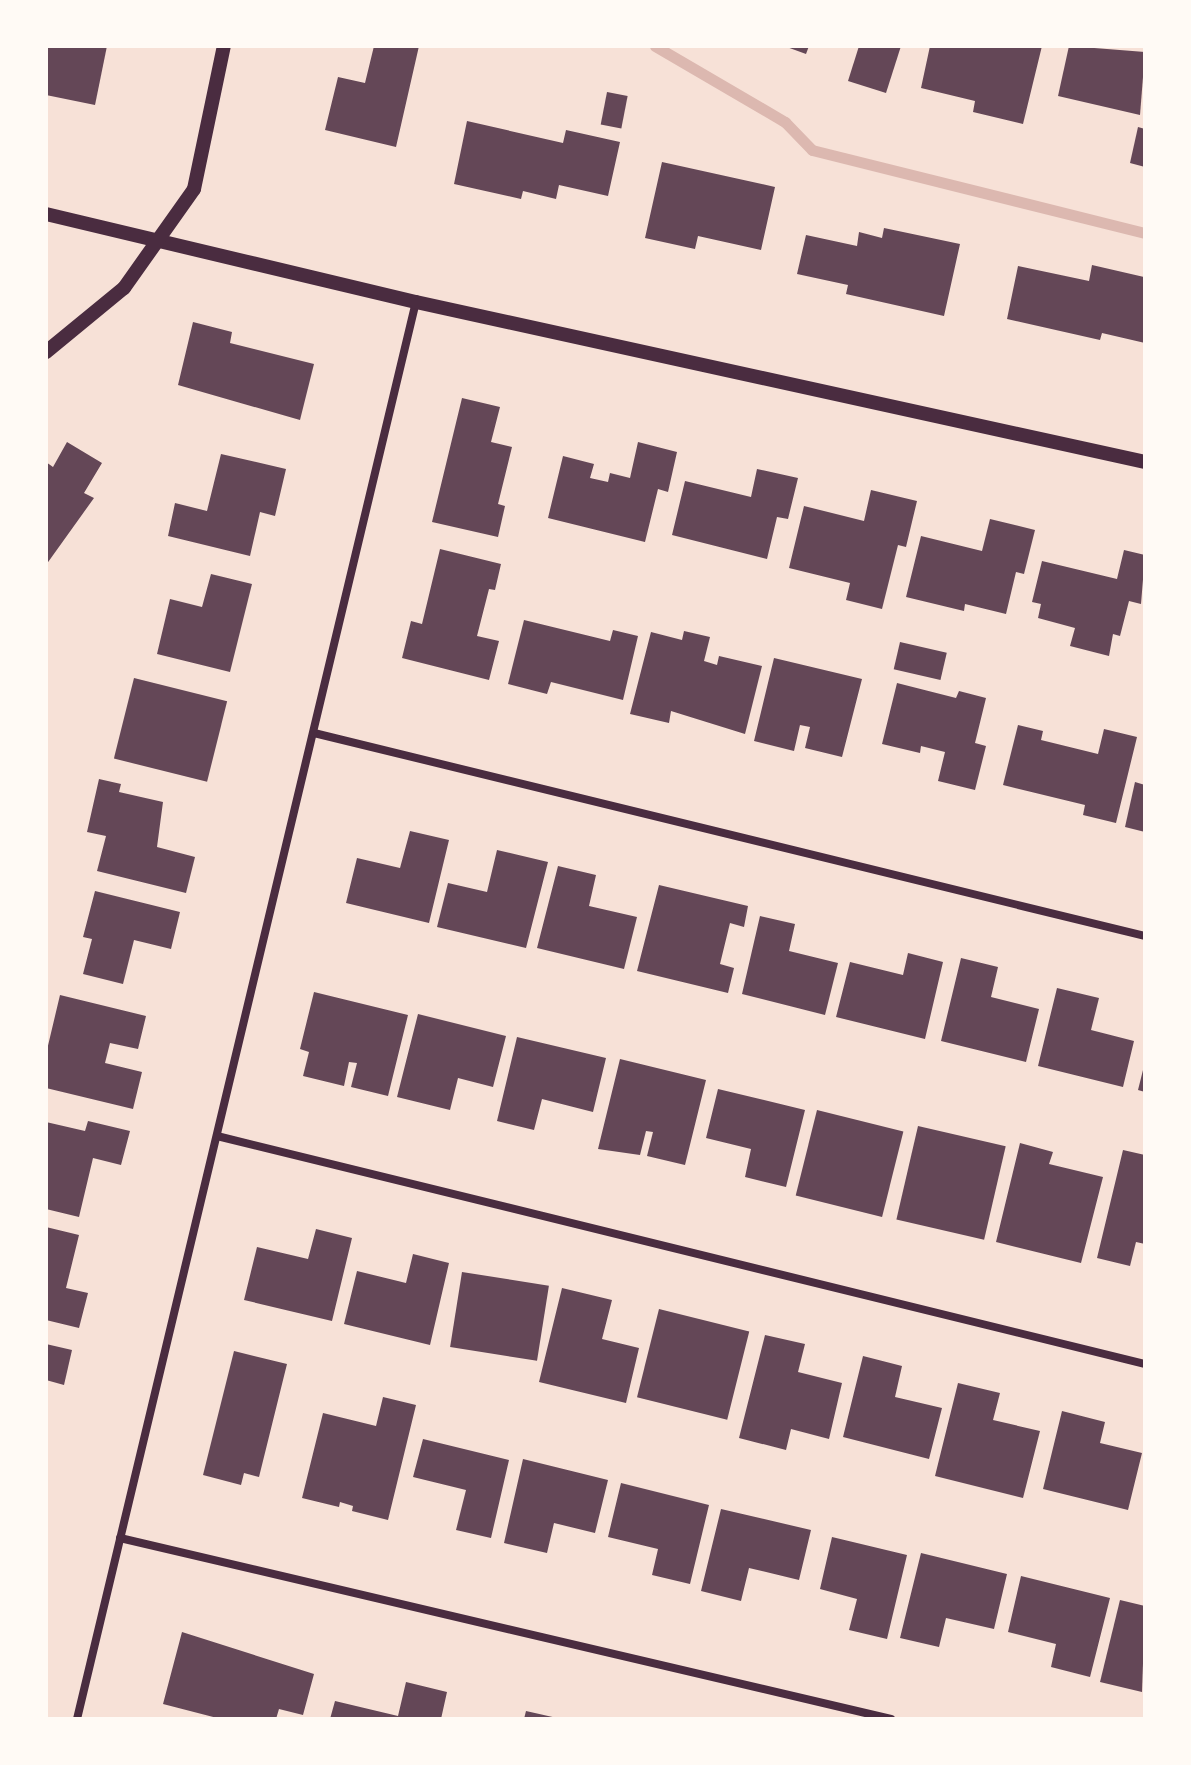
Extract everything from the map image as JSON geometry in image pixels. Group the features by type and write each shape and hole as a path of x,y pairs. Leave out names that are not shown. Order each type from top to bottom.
{"street":[{"path":"46,352 121,291 160,241 198,176 224,46"},
{"path":"46,214 416,302 1145,462"},
{"path":"77,1719 416,302"},
{"path":"314,733 1145,936"},
{"path":"217,1136 1145,1364"},
{"path":"120,1538 891,1719"}],"building":[{"path":"46,46 107,46 95,105 46,95"},
{"path":"374,46 419,46 396,147 325,130 338,77 365,83"},
{"path":"784,46 809,46 806,54"},
{"path":"859,46 901,46 886,93 848,81"},
{"path":"930,46 1042,46 1023,124 973,112 975,101 921,88"},
{"path":"1069,46 1145,52 1140,115 1058,96"},
{"path":"607,92 628,96 621,128 601,124"},
{"path":"467,121 563,143 566,130 620,142 608,196 559,185 556,199 523,191 521,199 454,184"},
{"path":"1138,127 1145,129 1145,167 1130,163"},
{"path":"662,162 775,187 761,250 698,236 695,249 645,238"},
{"path":"884,228 960,244 944,316 846,294 848,285 797,274 806,235 857,246 859,232 882,238"},
{"path":"1092,265 1144,277 1145,343 1102,333 1100,340 1007,319 1018,266 1089,281"},
{"path":"193,322 232,332 230,343 314,364 300,420 178,385"},
{"path":"462,398 500,407 491,442 512,447 498,504 505,506 498,537 432,522"},
{"path":"67,442 102,463 84,493 94,498 46,565 46,462 53,467"},
{"path":"638,442 677,452 668,492 658,489 645,542 548,518 563,456 594,464 590,478 608,482 610,473 630,478"},
{"path":"221,454 286,469 275,516 260,512 250,556 168,536 175,503 207,511"},
{"path":"757,469 798,478 788,519 777,517 767,559 672,535 685,481 751,497"},
{"path":"871,490 917,501 906,547 898,545 882,609 846,600 850,583 789,568 804,506 864,521"},
{"path":"990,519 1035,530 1024,574 1016,572 1006,614 965,604 964,611 906,597 921,536 982,551"},
{"path":"440,549 501,564 495,590 489,589 477,636 499,641 489,680 402,658 411,621 422,624"},
{"path":"1124,550 1145,555 1141,604 1129,601 1120,636 1113,634 1109,656 1070,646 1075,628 1038,618 1041,604 1032,602 1042,561 1117,579"},
{"path":"211,574 252,584 230,672 157,654 170,599 202,607"},
{"path":"524,620 610,641 613,630 638,636 623,700 551,682 547,694 508,684"},
{"path":"684,631 710,637 704,661 717,665 719,656 762,666 745,734 671,711 669,723 630,714 651,632 682,640"},
{"path":"900,642 947,653 940,680 894,669"},
{"path":"774,658 862,679 842,757 805,748 810,727 800,725 794,751 754,741"},
{"path":"134,678 227,701 207,782 114,759"},
{"path":"897,683 956,698 959,691 986,698 975,743 986,746 975,790 938,781 945,752 921,746 920,753 882,744"},
{"path":"1018,725 1043,731 1041,740 1098,754 1104,729 1137,737 1116,823 1083,815 1085,805 1003,785"},
{"path":"99,779 121,784 119,792 163,802 157,847 195,857 186,893 97,871 106,836 87,832"},
{"path":"1135,782 1145,785 1145,832 1125,827"},
{"path":"410,831 449,840 429,923 346,903 357,858 400,868"},
{"path":"497,850 548,862 526,948 437,927 448,883 487,892"},
{"path":"558,866 596,875 589,906 637,917 624,969 537,948"},
{"path":"659,885 748,906 744,927 730,923 720,964 734,968 728,993 637,971"},
{"path":"95,891 180,912 171,949 134,940 123,984 83,974 92,939 83,937"},
{"path":"760,916 795,924 789,951 838,963 825,1015 742,994"},
{"path":"908,953 943,962 925,1039 836,1017 850,962 903,975"},
{"path":"961,958 998,967 991,997 1039,1009 1026,1062 941,1041"},
{"path":"1057,988 1099,998 1091,1030 1134,1041 1123,1087 1038,1066"},
{"path":"314,992 408,1015 388,1096 351,1087 357,1063 349,1062 344,1086 303,1076 309,1052 300,1049"},
{"path":"60,995 146,1016 138,1049 110,1043 105,1063 142,1072 133,1109 46,1088 46,1054"},
{"path":"418,1014 506,1036 493,1087 458,1078 450,1110 397,1097"},
{"path":"517,1037 606,1058 593,1112 542,1099 534,1130 497,1121"},
{"path":"620,1059 706,1080 685,1165 647,1156 653,1132 646,1131 640,1155 598,1149"},
{"path":"1145,1067 1145,1092 1138,1090"},
{"path":"718,1089 805,1110 786,1187 745,1177 751,1149 706,1138"},
{"path":"817,1110 903,1132 882,1217 796,1195"},
{"path":"88,1121 130,1131 121,1165 93,1158 79,1217 46,1209 46,1122 85,1131"},
{"path":"918,1126 1006,1146 984,1240 896,1220"},
{"path":"1020,1143 1053,1152 1049,1164 1103,1177 1081,1263 996,1242"},
{"path":"1123,1150 1145,1155 1145,1244 1136,1242 1130,1266 1097,1258"},
{"path":"46,1227 79,1235 66,1288 88,1293 79,1328 46,1320"},
{"path":"316,1229 352,1238 332,1321 244,1300 257,1247 308,1259"},
{"path":"413,1254 449,1263 430,1345 344,1324 357,1271 406,1283"},
{"path":"462,1272 549,1286 537,1361 450,1347"},
{"path":"562,1288 612,1300 602,1339 639,1348 626,1403 539,1382"},
{"path":"659,1309 749,1331 727,1420 637,1397"},
{"path":"765,1335 805,1344 798,1372 842,1383 829,1439 791,1429 786,1450 739,1438"},
{"path":"46,1344 72,1350 64,1385 46,1380"},
{"path":"234,1351 287,1364 259,1477 244,1473 241,1485 203,1475"},
{"path":"863,1356 902,1366 895,1397 942,1408 929,1459 843,1437"},
{"path":"958,1383 1000,1393 993,1420 1040,1431 1023,1498 935,1476"},
{"path":"383,1397 416,1405 388,1520 352,1511 353,1506 340,1502 339,1507 302,1498 323,1413 376,1426"},
{"path":"1062,1411 1105,1422 1100,1443 1142,1453 1128,1510 1043,1489"},
{"path":"423,1439 509,1460 491,1538 456,1530 466,1490 413,1477"},
{"path":"523,1459 608,1480 595,1533 554,1523 547,1553 504,1543"},
{"path":"621,1483 709,1505 690,1584 652,1575 658,1549 608,1537"},
{"path":"721,1509 811,1530 799,1580 749,1568 741,1601 701,1591"},
{"path":"832,1537 907,1555 887,1639 849,1630 857,1599 820,1589"},
{"path":"921,1553 1007,1574 994,1629 946,1618 939,1647 900,1638"},
{"path":"1021,1576 1110,1598 1090,1677 1051,1667 1056,1644 1008,1632"},
{"path":"1120,1600 1145,1606 1142,1692 1100,1682"},
{"path":"182,1632 314,1674 303,1715 279,1709 276,1719 221,1719 163,1704"},
{"path":"406,1682 447,1692 441,1719 330,1719 335,1701 398,1716"},
{"path":"526,1711 557,1718 557,1719 524,1719"}],"waterway":[{"path":"655,46 785,122 812,150 1145,233"}]}
